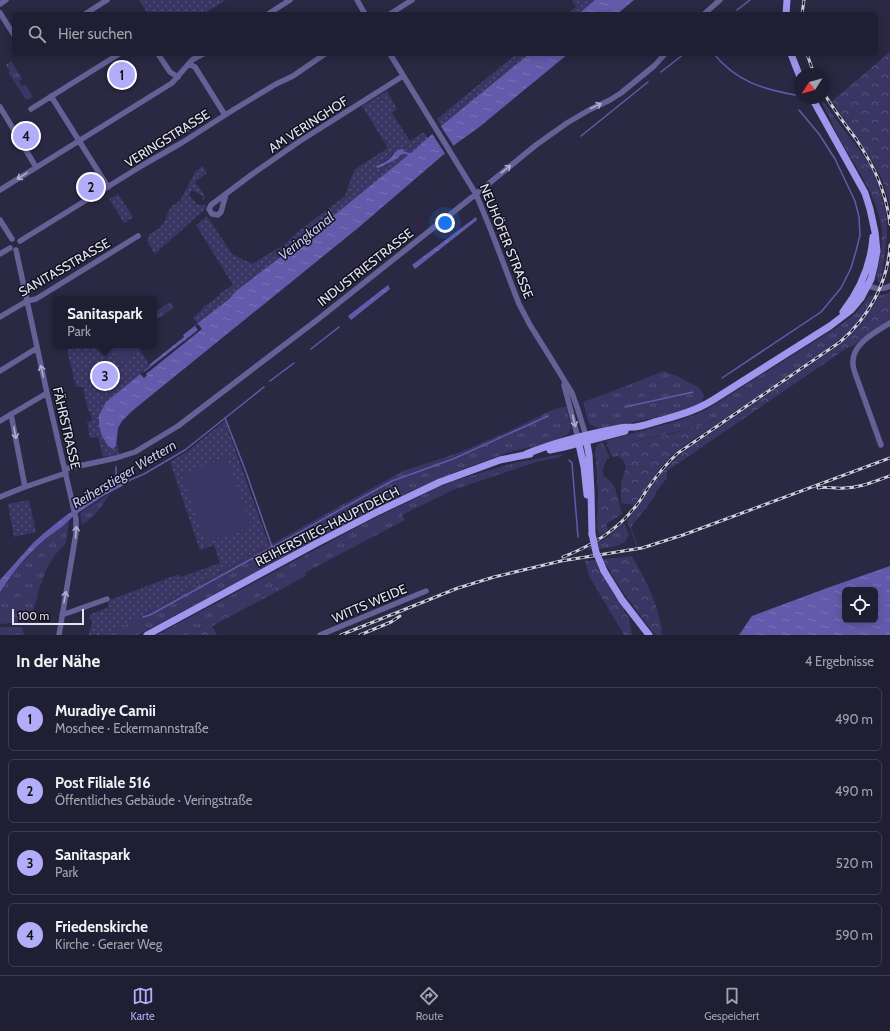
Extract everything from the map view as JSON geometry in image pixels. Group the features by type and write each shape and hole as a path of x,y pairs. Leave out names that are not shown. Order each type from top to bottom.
{"main road":[{"path":"786,12 787,1"},
{"path":"792,56 796,68"},
{"name":"REIHERSTIEG-HAUPTDEICH","path":"147,635 317,543 440,482 500,460 564,447 623,427 635,427 684,414 706,405 836,322 851,310 861,298 865,284 874,267 877,251 876,232 868,202 861,186 815,104"},
{"name":"NEUHÖFER STRASSE","path":"586,439 591,492 592,534"},
{"name":"REIHERSTIEG-HAUPTDEICH","path":"526,454 547,446 579,441"},
{"name":"NEUHÖFER STRASSE","path":"579,441 587,492 589,522 596,552 604,571 622,600 649,635"},
{"path":"564,447 575,450 582,455"}],"street":[{"path":"0,4 6,0"},
{"path":"88,12 107,0"},
{"path":"271,12 290,0"},
{"path":"357,0 364,12"},
{"path":"393,12 412,0"},
{"path":"706,12 720,0"},
{"path":"0,13 12,32"},
{"path":"31,109 116,56"},
{"path":"159,56 170,72 178,77"},
{"path":"0,190 172,84 192,60 199,56"},
{"name":"VERINGSTRASSE","path":"20,242 225,115 276,84 293,76 322,56"},
{"name":"NEUHÖFER STRASSE","path":"391,56 476,194 525,316 562,377 575,402 586,439"},
{"name":"INDUSTRIESTRASSE","path":"0,497 65,471 135,452 178,426 317,320 536,145 589,110 621,93 654,66 663,56"},
{"path":"189,64 195,67 225,115"},
{"name":"AM VERINGHOF","path":"226,194 300,141 403,76"},
{"path":"51,96 108,187"},
{"path":"0,107 36,167"},
{"path":"0,220 12,239 16,239 20,242 20,247 16,250 12,250 10,248"},
{"name":"SANITASSTRASSE","path":"0,317 27,301 36,299 138,236"},
{"path":"10,248 9,243 12,239"},
{"path":"0,254 10,248"},
{"name":"FÄHRSTRASSE","path":"16,250 76,519 76,533 59,635"},
{"path":"865,284 881,289 890,286"},
{"path":"881,445 855,373 853,363 859,345 890,323"},
{"path":"0,370 37,348"},
{"name":"NEUHÖFER STRASSE","path":"562,377 579,441"},
{"path":"0,421 47,393"},
{"path":"11,414 25,487"},
{"name":"WITTS WEIDE","path":"320,635 426,591"},
{"path":"62,615 107,598"}],"green space":[{"path":"139,0 226,0 206,12 147,12"},
{"path":"572,0 595,0 580,12 569,12 576,7"},
{"path":"890,52 890,205 882,179 874,164 832,101"},
{"path":"514,56 527,56 441,126 437,119"},
{"path":"11,61 22,79 19,81 22,86 25,84 33,97 26,100 8,72 10,71 6,65"},
{"path":"387,91 397,109 392,113 410,141 424,132 428,138 411,153 393,153 388,159 376,166 386,165 402,154 408,155 317,229 236,291 229,299 198,324 193,318 203,307 219,296 220,293 233,285 196,225 207,216 232,254 252,264 285,244 299,231 345,196 355,169 388,148 362,106"},
{"path":"823,104 825,104 865,158 879,188 883,204 879,190 870,170 852,143 845,136 840,140"},
{"path":"845,136 852,143 870,170 879,190 885,210 887,223 886,245 883,265 878,268 882,234 877,209 867,185 840,140"},
{"path":"203,166 207,173 195,182 205,198 203,200 203,196 192,190 189,196 198,205 206,205 204,210 155,254 147,241 149,235 162,225 172,206 180,201 195,172"},
{"path":"118,194 133,217 124,223 109,199"},
{"path":"883,204 887,223 886,248 886,219"},
{"path":"886,248 880,283 876,278 878,268 883,265"},
{"path":"890,292 890,303 841,344 867,315 879,295"},
{"path":"875,295 863,315 846,334 820,354 717,424 721,419 697,427 625,443 618,456 612,457 607,445 609,443 605,441 684,419 706,410 839,326 856,313 869,296"},
{"path":"170,302 174,308 157,319 157,310"},
{"path":"890,303 890,320 667,471 667,478 646,508 640,504 660,475 686,450 841,344"},
{"path":"73,348 139,348 150,366 106,402 102,436 108,446 113,449 117,444 119,454 103,457 98,437 90,438 87,422 92,421 90,411 88,411 83,387 76,387 67,350"},
{"path":"118,348 135,348 138,352 120,363 113,351"},
{"path":"664,371 700,388 704,396 701,404 677,413 600,429 589,424 583,402"},
{"path":"566,406 571,427 569,433 561,438 551,442 506,453 453,473 405,494 138,635 104,635 142,616 403,471 458,453 509,431 552,410"},
{"path":"719,418 721,419 717,424 688,443 669,459 655,474 634,505 621,503 621,483 626,467 622,459 618,456 625,443 671,434 702,425"},
{"path":"225,421 269,545 142,616 104,635 89,635 92,622 89,615 109,607 107,601 179,574 181,577 220,563 214,545 200,550 170,462 186,452"},
{"path":"601,442 603,443 610,458 607,459 605,463 602,458 598,457 596,459 596,447"},
{"path":"562,454 560,457 536,462 453,490 402,515 405,520 189,635 157,635 365,523 439,487 500,467"},
{"path":"600,456 605,463 602,472 615,488 622,514 606,524 608,530 599,536 597,527 598,494 596,459"},
{"path":"227,457 252,527 205,543 181,474"},
{"path":"109,494 97,512 82,525 80,513"},
{"path":"29,500 36,532 14,537 8,504"},
{"path":"640,504 646,508 631,527 637,547 627,520"},
{"path":"69,521 66,543 55,555 46,570 30,621 0,624 0,592 6,582 35,549 52,533"},
{"path":"624,523 629,535 623,543 605,548 587,549 606,538"},
{"path":"632,556 647,584 655,604 661,624 662,635 655,635 622,591 607,566 598,567 629,618 632,635 624,635 589,576 585,561"},
{"path":"305,572 306,576 212,626 217,635 189,635 215,620"},
{"path":"0,627 22,627 24,635 0,635"}],"water":[{"path":"595,0 634,0 619,12 580,12"},
{"path":"527,56 566,56 478,128 457,143 358,228 132,411 122,421 118,428 116,446 113,449 108,446 102,436 99,426 99,415 106,402 184,337 183,335 229,299 236,291 317,229 408,155 402,154 395,160 378,168 376,166 384,163 400,150 403,149 405,152 411,153 441,126"},
{"path":"476,217 477,220 415,269 412,265"},
{"path":"388,285 390,289 351,320 348,316"},
{"path":"130,477 128,483 103,496 72,517 43,541 9,578 0,592 0,580 44,533 92,498"},
{"path":"890,566 890,635 739,635 752,616"}],"pier":[{"path":"440,125 455,148 446,155 431,132"},
{"path":"198,324 202,329 146,374 147,375 144,378 140,374 198,330 195,326"}],"waterway":[{"name":"Reiherstieger Wettern","path":"737,10 750,0"},
{"name":"Reiherstieger Wettern","path":"661,72 681,56"},
{"path":"716,56 731,71 750,82 761,87 794,95"},
{"name":"Reiherstieger Wettern","path":"581,136 648,82"},
{"path":"722,378 821,312 841,288 851,268 856,251 860,235 859,217 855,201 835,159 819,134 799,110"},
{"path":"147,155 193,127"},
{"name":"Reiherstieger Wettern","path":"311,349 339,327"},
{"name":"Reiherstieger Wettern","path":"270,381 294,363"},
{"name":"Reiherstieger Wettern","path":"128,481 144,474 185,450 264,387"},
{"path":"625,407 693,392"},
{"path":"143,617 150,615 392,481 453,459 548,416"},
{"path":"225,418 246,472 272,547"},
{"path":"569,460 572,463 578,537"},
{"path":"113,486 116,480 116,467"}],"railway":[{"path":"802,12 804,0"},
{"path":"808,56 812,68"},
{"path":"830,103 856,139 874,169 886,201 890,224"},
{"path":"563,557 594,542 620,523 638,504 648,488 678,453 840,342 868,311 875,299 885,273 890,245"},
{"path":"341,635 458,588 494,577 561,561 642,548 683,535 890,458"},
{"path":"818,488 850,488 890,476"},
{"path":"360,635 391,622 400,616"}],"place":[{"name":"Muradiye Camii","path":"122,75"},
{"name":"Friedenskirche","path":"26,136"},
{"name":"Post Filiale 516","path":"91,187"},
{"name":"Sanitaspark","path":"105,376"}],"water label":[{"name":"Veringkanal","path":"306,236"}]}
